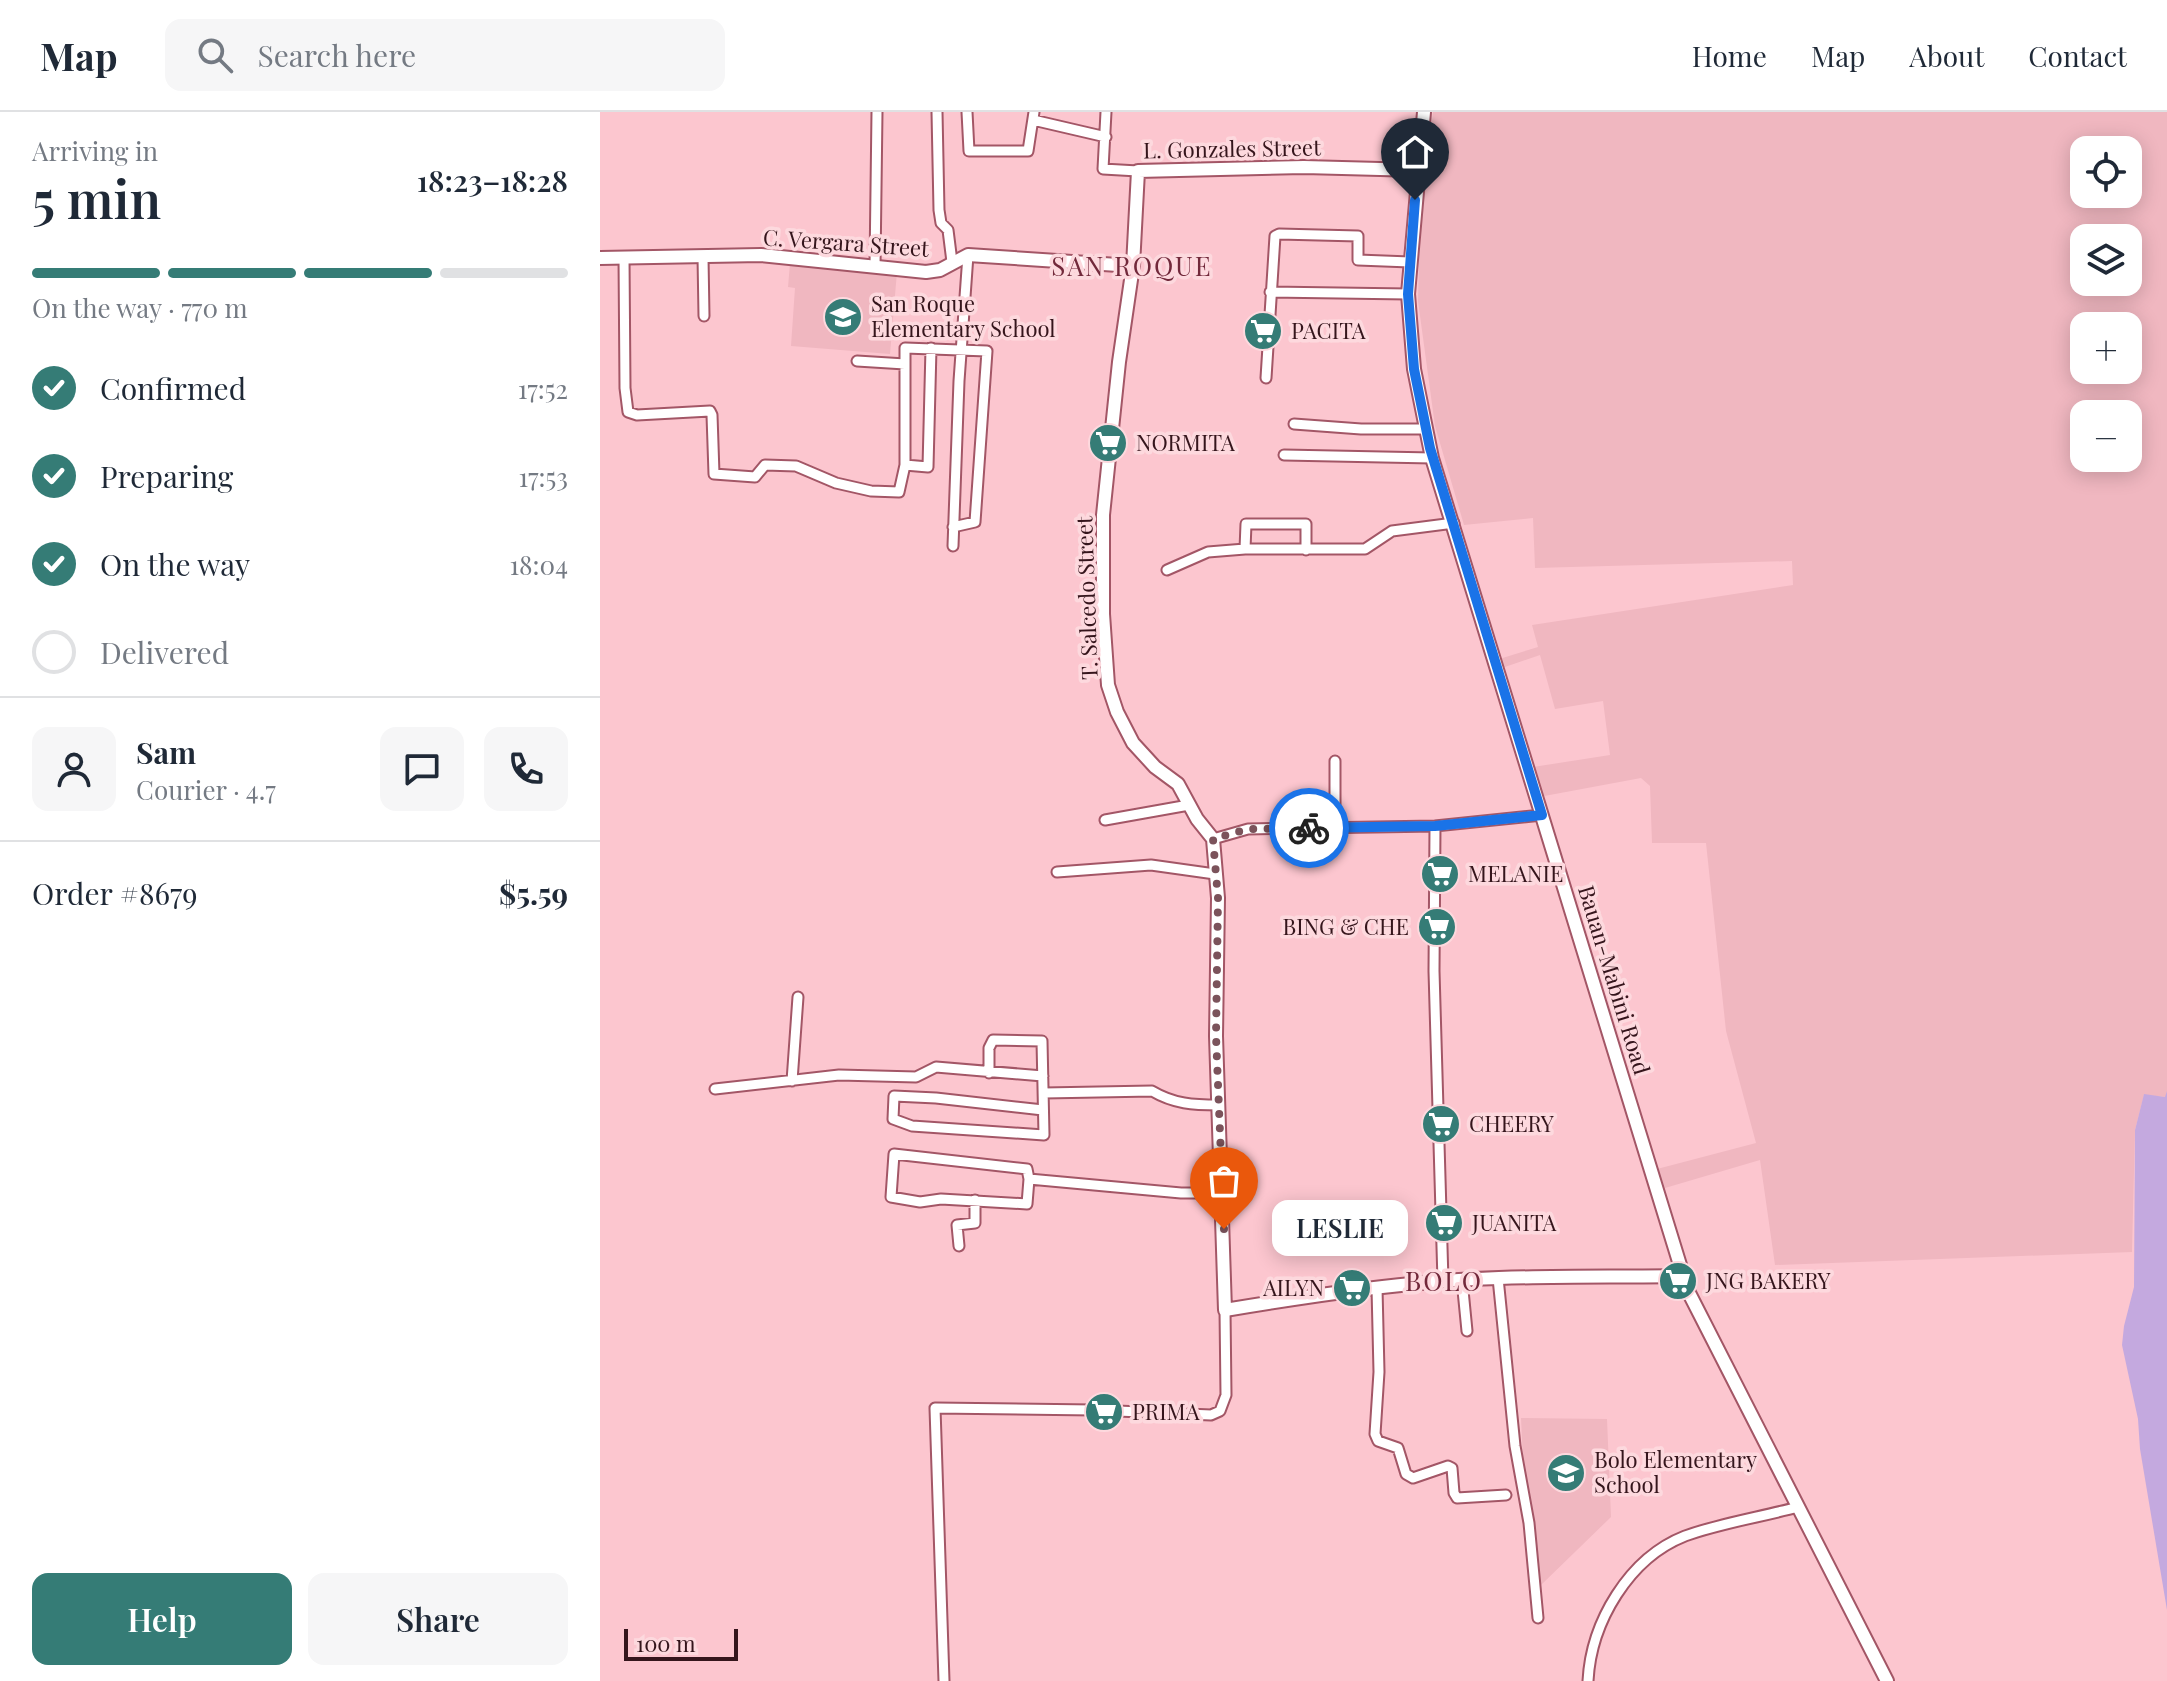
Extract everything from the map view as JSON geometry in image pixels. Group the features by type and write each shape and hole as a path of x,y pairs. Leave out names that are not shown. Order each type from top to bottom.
{"street":[{"path":"875,266 877,112"},
{"path":"937,112 939,210 941,223 948,230 952,262"},
{"path":"967,112 969,151 1028,151 1034,116 1106,137"},
{"name":"L. Gonzales Street","path":"1106,112 1103,169 1304,167 1418,170"},
{"name":"Bauan-Mabini Road","path":"1424,112 1408,294 1414,369 1432,458 1688,1291 1887,1681"},
{"name":"T. Salcedo Street","path":"1138,171 1133,266 1117,378 1103,515 1103,614 1108,685 1117,712 1133,743 1155,767 1178,784 1213,839"},
{"path":"1266,378 1274,240 1279,234 1358,236 1358,260 1410,262"},
{"name":"C. Vergara Street","path":"600,258 761,255 926,272 940,270 968,255 1133,266"},
{"path":"953,546 968,255"},
{"path":"624,257 628,412 632,415 710,411 714,474 755,477 765,465 796,466 836,483 871,491 899,492 905,465 905,348 987,351 975,522 953,527"},
{"path":"703,257 704,316"},
{"path":"1270,292 1408,294"},
{"path":"905,465 928,467 931,348"},
{"path":"857,361 905,364"},
{"path":"1294,424 1361,429 1426,429"},
{"path":"1284,455 1432,458"},
{"path":"1167,570 1208,552 1365,549 1392,531 1454,523"},
{"path":"1245,549 1246,524 1306,524 1306,550"},
{"path":"1335,761 1335,829"},
{"path":"1105,820 1189,805"},
{"path":"944,1681 935,1408 1211,1415 1220,1411 1226,1395 1223,1193 1216,1036 1218,898 1213,839 1248,829 1435,826 1542,815"},
{"path":"1435,826 1434,971 1443,1281"},
{"path":"1057,872 1151,865 1215,874"},
{"path":"792,1081 798,997"},
{"path":"989,1073 989,1048 993,1040 1042,1041 1044,1135 912,1126 893,1119 892,1098 913,1096 1043,1110"},
{"path":"715,1089 839,1075 916,1077 936,1067 1043,1076"},
{"path":"1044,1093 1152,1091 1167,1100 1187,1105 1219,1105"},
{"path":"894,1154 1027,1169 1029,1179 1027,1204 975,1200 920,1202 891,1197 894,1154"},
{"path":"1029,1179 1181,1193 1223,1193"},
{"path":"959,1246 957,1225 975,1223 975,1200"},
{"path":"1225,1310 1443,1281 1683,1276"},
{"path":"1498,1278 1515,1446 1529,1523 1538,1618"},
{"path":"1462,1280 1467,1331"},
{"path":"1377,1288 1379,1372 1375,1434 1378,1441 1398,1448 1406,1474 1413,1478 1448,1466 1452,1468 1457,1498 1506,1495"},
{"path":"1588,1681 1593,1647 1610,1604 1631,1576 1658,1552 1684,1537 1798,1507"}],"shaded area":[{"path":"1433,112 2167,112 2167,1091 2166,1097 2144,1095 2135,1130 2132,1252 1775,1265 1760,1160 1665,1188 1657,1169 1756,1143 1726,1031 1706,843 1652,843 1650,786 1641,778 1539,797 1533,767 1610,755 1603,701 1555,709 1540,655 1499,669 1496,660 1538,647 1532,625 1793,585 1792,561 1535,568 1533,518 1464,525 1435,426 1418,301 1420,219"},
{"name":"San Roque Elementary School","path":"790,263 897,272 890,354 791,346 795,288 788,287"},
{"path":"2167,1091 2167,1610 2140,1449 2138,1419 2122,1345 2134,1287 2135,1130 2144,1094 2165,1097"},
{"name":"Bolo Elementary School","path":"1521,1418 1607,1419 1611,1517 1540,1586 1525,1506"}],"way so far":[{"path":"1224,1229 1216,1036 1218,898 1213,839 1248,829 1309,828"}],"place":[{"name":"San Roque Elementary School","path":"843,317"},
{"name":"PACITA","path":"1263,331"},
{"name":"NORMITA","path":"1108,443"},
{"name":"MELANIE","path":"1440,874"},
{"name":"BING & CHE","path":"1437,927"},
{"name":"CHEERY","path":"1441,1124"},
{"name":"JUANITA","path":"1444,1223"},
{"name":"LESLIE","path":"1224,1229"},
{"name":"JNG BAKERY","path":"1678,1281"},
{"name":"AILYN","path":"1352,1288"},
{"name":"PRIMA","path":"1104,1412"},
{"name":"Bolo Elementary School","path":"1566,1473"}],"district":[{"name":"SAN ROQUE","path":"1132,267"},
{"name":"BOLO","path":"1444,1282"}],"route":[{"path":"1309,828 1435,826 1542,815 1432,458 1414,369 1408,294 1415,200"}]}
